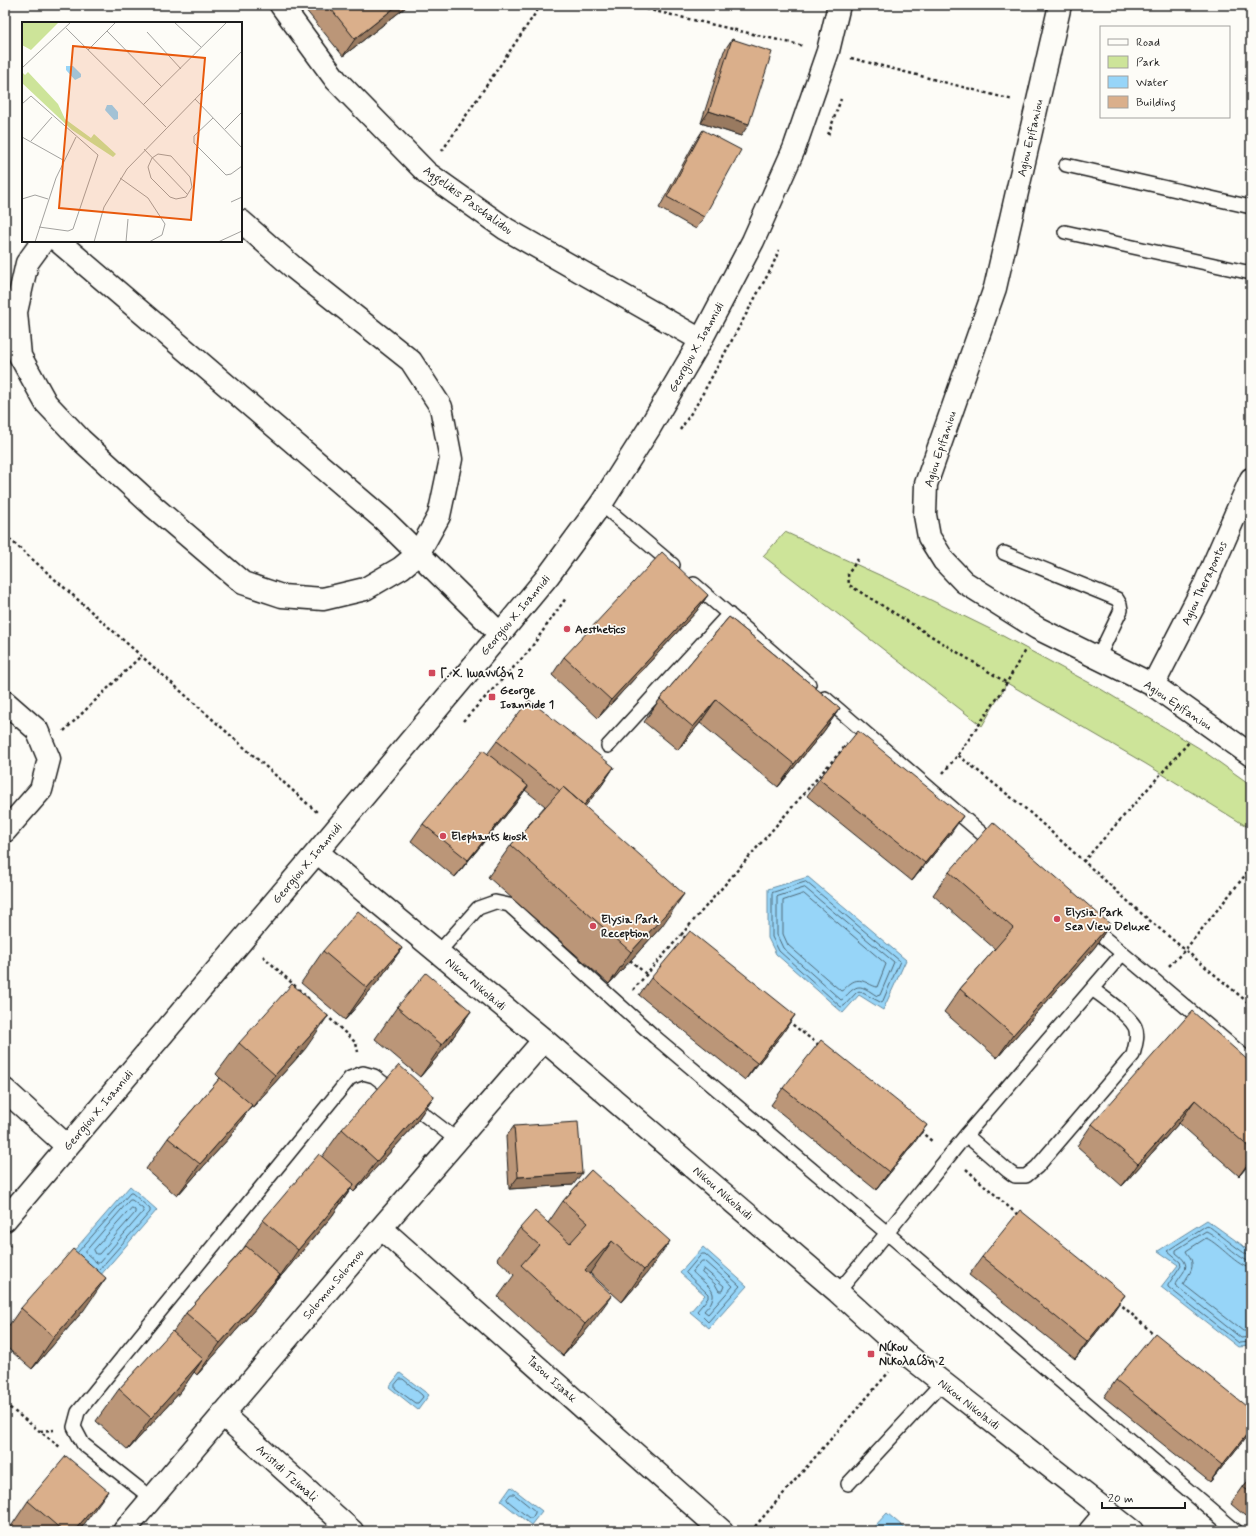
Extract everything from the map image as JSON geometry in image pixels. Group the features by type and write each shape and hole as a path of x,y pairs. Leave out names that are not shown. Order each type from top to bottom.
{"street":[{"name":"Aggelikis Paschalidou","path":"281,5 336,80 427,173 506,229 701,340"},
{"name":"Georgiou X. Ioannidi","path":"5,1220 500,634 548,576 601,504 650,427 701,340 753,241 794,149 828,51 839,5"},
{"name":"Agiou Epifaniou","path":"1060,5 995,288 926,484 925,515 929,537 944,561 964,582 1037,628 1153,685 1251,755"},
{"path":"42,242 27,263 16,312 20,356 46,403 81,440 154,508 243,583 282,596 323,599 365,589 401,568 418,554 439,516 451,459 441,407 411,362 294,268 242,222"},
{"path":"59,242 383,519 500,634"},
{"name":"Agiou Therapontos","path":"1153,685 1205,584 1251,479"},
{"path":"5,702 37,730 49,759 41,790 5,831"},
{"name":"Nikou Nikolaidi","path":"317,852 544,1040 838,1292 904,1353 1132,1531"},
{"name":"Solomou Solomou","path":"124,1531 381,1228 544,1040"},
{"path":"5,1090 67,1146"},
{"name":"Tasou Isaak","path":"381,1228 722,1531"},
{"name":"Aristidi Tzimali","path":"222,1414 352,1531"},
{"path":"1090,1531 1107,1511"}],"lane":[{"path":"1066,165 1251,208"},
{"path":"1064,232 1251,273"},
{"path":"601,504 684,574 1004,853"},
{"path":"1004,553 1116,599 1120,604 1121,610 1098,658"},
{"path":"608,746 729,614"},
{"path":"438,953 478,908 495,902 509,905 666,1047 888,1233 1236,1531"},
{"path":"1081,919 1251,1062"},
{"path":"838,1292 888,1233 966,1135 1122,954"},
{"path":"966,1135 1015,1176 1026,1176 1038,1167 1133,1055 1136,1042 1135,1027 1126,1017 1092,989"},
{"path":"151,1498 83,1444 74,1427 78,1412 350,1078 363,1073 374,1076 457,1140"},
{"path":"848,1484 942,1382"}],"path":[{"path":"427,173 541,5"},
{"path":"5,535 336,829"},
{"path":"858,559 848,574 849,585 1007,683"},
{"path":"928,787 944,773 958,755 1001,693 1037,628"},
{"path":"46,750 84,710 141,656"},
{"path":"1083,862 1206,723"},
{"path":"619,1005 860,728"},
{"path":"958,755 1027,810 1142,914 1251,1005"},
{"path":"1185,950 1251,868"},
{"path":"681,935 687,940"},
{"path":"243,939 253,952 263,956 315,1005"},
{"path":"630,960 646,974"},
{"path":"321,1010 356,1043 363,1073"},
{"path":"784,1018 821,1047"},
{"path":"914,1126 1019,1216"},
{"path":"1114,1299 1161,1340"},
{"path":"751,1531 904,1353"}],"green space":[{"path":"785,532 886,578 990,629 1099,688 1199,748 1251,785 1251,829 1146,764 1007,683 982,726 763,556"}],"water":[{"path":"808,877 906,960 883,1010 859,995 843,1013 776,954 768,938 768,889"},
{"path":"130,1186 157,1210 99,1277 72,1253"},
{"path":"1207,1220 1242,1245 1251,1254 1251,1346 1238,1347 1161,1287 1178,1265 1158,1251"},
{"path":"703,1247 747,1286 709,1328 690,1312 705,1295 680,1273"},
{"path":"400,1373 429,1395 418,1410 389,1387"},
{"path":"511,1487 542,1511 531,1525 501,1501"},
{"path":"887,1513 908,1531 876,1531 873,1528"}],"building":[{"path":"328,5 398,5 355,39"},
{"path":"732,39 772,52 749,124 709,111"},
{"path":"703,130 741,150 704,217 667,197"},
{"path":"662,552 708,595 611,700 564,657"},
{"path":"729,617 840,708 794,764 716,700 693,727 660,699"},
{"path":"529,700 614,767 584,805 563,787 560,791 497,741"},
{"path":"858,731 963,816 925,863 819,779"},
{"path":"483,750 528,786 468,860 423,824"},
{"path":"563,787 684,894 631,952 511,845"},
{"path":"993,822 1110,924 1013,1035 960,989 1013,928 949,872"},
{"path":"358,911 402,948 367,988 323,951"},
{"path":"690,931 795,1015 757,1063 651,978"},
{"path":"426,973 471,1011 442,1045 397,1007"},
{"path":"292,984 328,1016 275,1075 239,1043"},
{"path":"1192,1011 1251,1063 1251,1149 1195,1100 1138,1164 1092,1124"},
{"path":"821,1040 927,1125 889,1172 783,1088"},
{"path":"399,1065 434,1096 377,1161 342,1129"},
{"path":"220,1078 252,1105 200,1164 168,1138"},
{"path":"578,1122 582,1173 518,1177 514,1126"},
{"path":"319,1154 354,1184 298,1250 263,1220"},
{"path":"591,1170 670,1241 644,1270 612,1241 585,1270 612,1295 585,1324 521,1265 539,1245 520,1228 535,1211 570,1243 588,1223 563,1201"},
{"path":"1020,1210 1125,1295 1087,1342 982,1257"},
{"path":"246,1246 280,1275 220,1343 186,1313"},
{"path":"73,1249 106,1278 54,1337 21,1308"},
{"path":"172,1331 203,1359 151,1418 119,1389"},
{"path":"1155,1333 1251,1410 1251,1429 1222,1465 1116,1380"},
{"path":"66,1456 108,1491 74,1531 63,1531 28,1501"},
{"path":"1251,1477 1251,1493 1243,1487"}],"place":[{"name":"Aesthetics","path":"567,629"},
{"name":"Γ. Χ. Ιωαννίδη 2","path":"432,673"},
{"name":"George Ioannide 1","path":"492,697"},
{"name":"Elephants kiosk","path":"443,836"},
{"name":"Elysia Park Sea View Deluxe","path":"1057,919"},
{"name":"Elysia Park Reception","path":"593,926"},
{"name":"Νίκου Νικολαίδη 2","path":"871,1354"}]}
